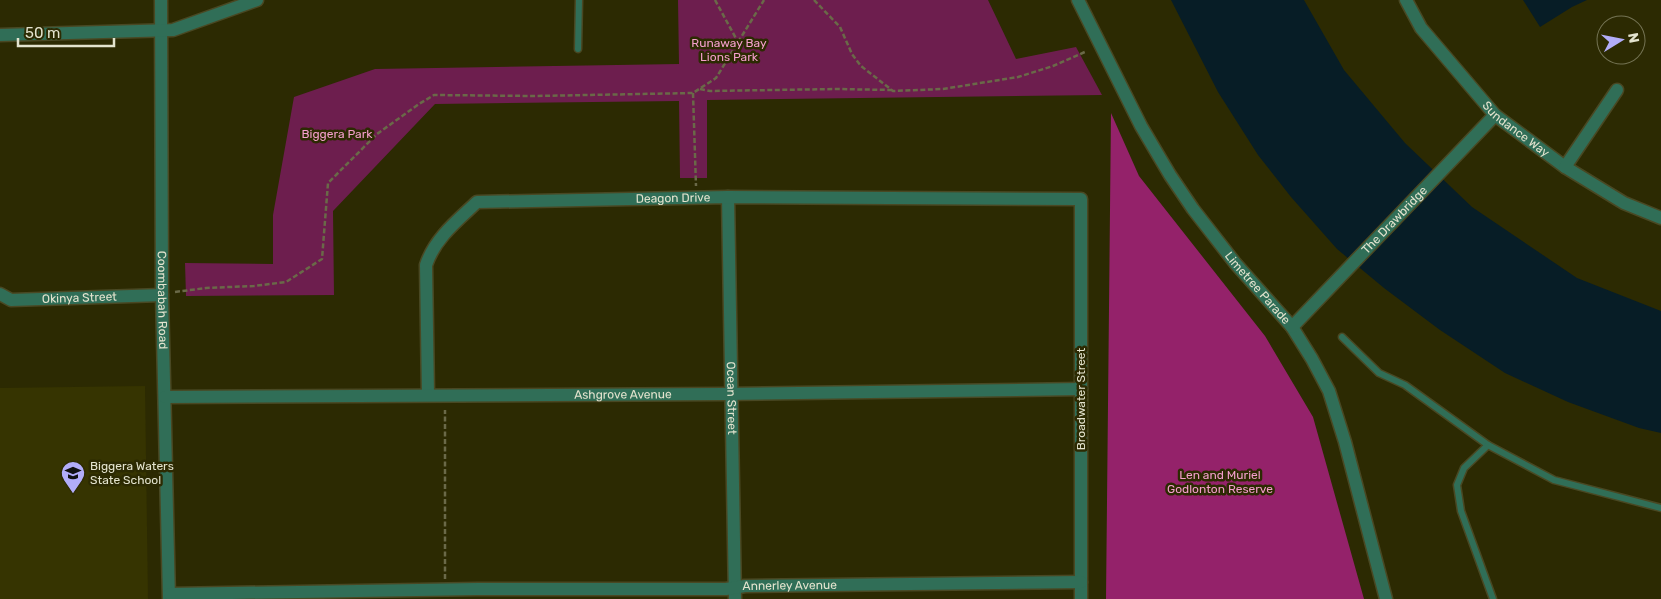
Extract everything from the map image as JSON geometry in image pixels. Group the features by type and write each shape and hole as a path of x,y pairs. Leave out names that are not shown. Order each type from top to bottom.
{"street":[{"name":"Coombabah Road","path":"161,0 168,294 165,397 170,597"},
{"path":"0,35 174,30 257,0"},
{"name":"Limetree Parade","path":"1078,0 1142,126 1170,174 1235,263 1292,327 1329,391 1345,442 1386,599"},
{"name":"Sundance Way","path":"1406,0 1421,28 1495,115 1565,167 1624,202 1661,218"},
{"path":"1565,167 1617,90"},
{"name":"The Drawbridge","path":"1292,327 1495,115"},
{"name":"Deagon Drive","path":"428,395 426,265 433,248 477,202 728,197 1081,200"},
{"name":"Ocean Street","path":"728,197 735,593"},
{"name":"Broadwater Street","path":"1081,200 1081,599"},
{"name":"Okinya Street","path":"0,294 12,300 168,294"},
{"name":"Ashgrove Avenue","path":"165,397 732,394 1081,388"},
{"name":"Annerley Avenue","path":"170,597 445,590 726,589 735,593 1081,582"}],"lane":[{"path":"578,49 579,0"},
{"path":"1342,337 1378,373 1405,385 1488,445 1554,480 1661,508"},
{"path":"1488,445 1464,468 1457,485 1461,511 1493,599"}],"path":[{"path":"715,0 738,42"},
{"path":"168,294 206,288 254,286 286,282 322,259 328,183 377,134 434,95 535,96 693,93 716,78 764,0"},
{"path":"814,0 840,27 852,54 861,66 894,90"},
{"path":"698,89 710,91 836,88 943,89 1018,77 1053,66 1087,51"},
{"path":"693,93 696,198"},
{"path":"445,590 446,410"}],"shaded area":[{"name":"Biggera Waters State School","path":"145,386 148,599 0,599 0,388"}],"green space":[{"path":"678,0 988,0 1016,59 1076,47 1102,95 707,100 707,178 680,178 679,101 435,104 333,211 334,295 186,296 185,263 273,264 273,215 294,97 375,69 679,64"},
{"name":"Len and Muriel Godlonton Reserve","path":"1111,113 1139,176 1265,336 1313,417 1364,599 1106,599"}],"water":[{"path":"1171,0 1304,0 1344,70 1405,143 1472,207 1577,278 1661,311 1661,433 1639,428 1568,402 1505,373 1440,330 1384,288 1337,249 1291,197 1258,155 1218,92"},
{"path":"1523,0 1587,0 1540,27"}],"place":[{"name":"Biggera Waters State School","path":"73,494"}],"park label":[{"name":"Runaway Bay Lions Park","path":"729,50"},
{"name":"Biggera Park","path":"337,134"}]}
